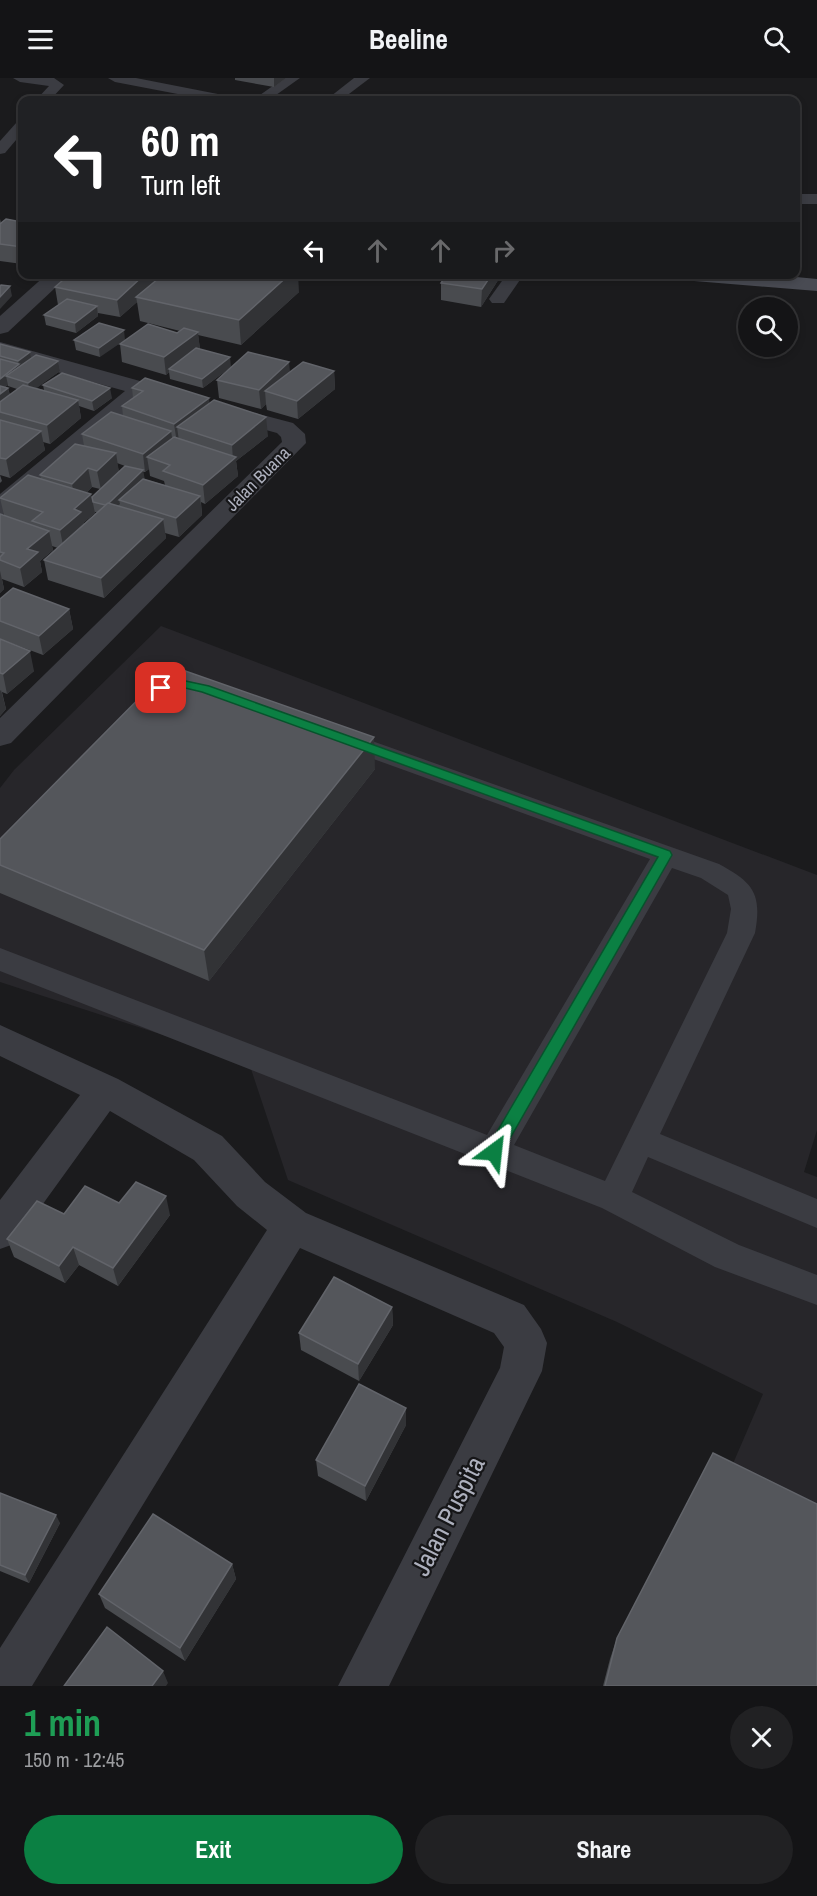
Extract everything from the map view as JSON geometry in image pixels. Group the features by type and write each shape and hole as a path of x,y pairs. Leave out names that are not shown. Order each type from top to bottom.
{"main road":[{"path":"740,279 817,285"}],"street":[{"path":"0,327 54,279"},
{"name":"Jalan Buana","path":"0,349 285,428 292,434 294,443 0,736"},
{"path":"0,507 141,389"},
{"path":"0,1040 105,1090 208,1148 251,1194 291,1226 4,1686"},
{"path":"0,1231 105,1090"},
{"name":"Jalan Puspita","path":"291,1226 509,1319 526,1343 521,1371 363,1686"}],"lane":[{"path":"20,78 54,81 57,85 47,96"},
{"path":"116,78 203,96 220,84"},
{"path":"267,96 293,78"},
{"path":"338,96 363,78"},
{"path":"0,150 18,129"},
{"path":"800,199 817,199"},
{"path":"498,299 512,279"},
{"path":"317,729 710,871 736,885 746,905 741,933 613,1198"},
{"path":"494,1152 666,855"},
{"path":"0,959 613,1198 727,1256 817,1290"},
{"path":"641,1140 817,1214"}],"shaded area":[{"path":"161,626 817,875 817,1130 804,1172 817,1177 817,1542 719,1496 763,1394 617,1322 288,1180 249,1063 0,982 0,788 14,770"}],"building":[{"path":"6,219 18,221 18,246 0,244 0,224"},
{"path":"64,279 140,279 117,300 55,287"},
{"path":"158,279 284,279 239,320 136,297"},
{"path":"444,279 489,279 482,289 441,283"},
{"path":"0,286 10,286 0,297"},
{"path":"67,299 97,306 75,323 44,315"},
{"path":"99,323 124,330 99,348 74,340"},
{"path":"148,324 177,333 184,328 198,332 164,357 120,344"},
{"path":"0,344 30,352 18,361 0,356"},
{"path":"196,348 230,357 202,379 169,369"},
{"path":"248,352 289,362 259,390 217,380"},
{"path":"36,355 58,361 28,383 6,376"},
{"path":"0,359 19,364 0,379"},
{"path":"303,362 334,371 297,401 265,391"},
{"path":"62,373 110,388 92,401 43,385"},
{"path":"145,378 209,398 174,424 122,406 143,391 132,388"},
{"path":"23,385 78,400 47,425 0,412 0,402"},
{"path":"0,386 8,388 0,394"},
{"path":"214,400 266,417 232,445 177,427"},
{"path":"111,412 171,431 143,454 82,434"},
{"path":"0,420 41,431 6,459 0,458"},
{"path":"174,437 236,457 203,485 163,471 170,465 147,457"},
{"path":"75,444 116,453 97,471 88,468 72,484 40,475"},
{"path":"125,466 143,470 109,503 105,505 93,502 92,497"},
{"path":"28,475 91,494 74,509 81,512 60,530 32,521 43,512 0,498"},
{"path":"143,479 200,496 176,518 119,500"},
{"path":"108,503 163,519 101,578 44,560"},
{"path":"0,514 49,531 27,549 38,552 20,568 0,560 4,553 0,552"},
{"path":"13,588 69,609 39,636 0,621 0,599"},
{"path":"0,639 30,651 3,674 0,673"},
{"path":"171,666 374,737 204,950 0,865 0,839"},
{"path":"136,1182 166,1196 113,1268 73,1247 59,1266 7,1239 37,1201 64,1214 85,1186 119,1203"},
{"path":"334,1277 392,1307 358,1364 299,1333"},
{"path":"359,1384 406,1408 365,1486 316,1460"},
{"path":"713,1453 817,1504 817,1686 605,1686 617,1638"},
{"path":"0,1493 56,1515 25,1575 0,1565"},
{"path":"153,1514 232,1564 180,1648 99,1594"},
{"path":"107,1627 163,1671 152,1686 64,1686"}],"route":[{"path":"161,688 181,684 205,689 666,855 494,1152"}]}
